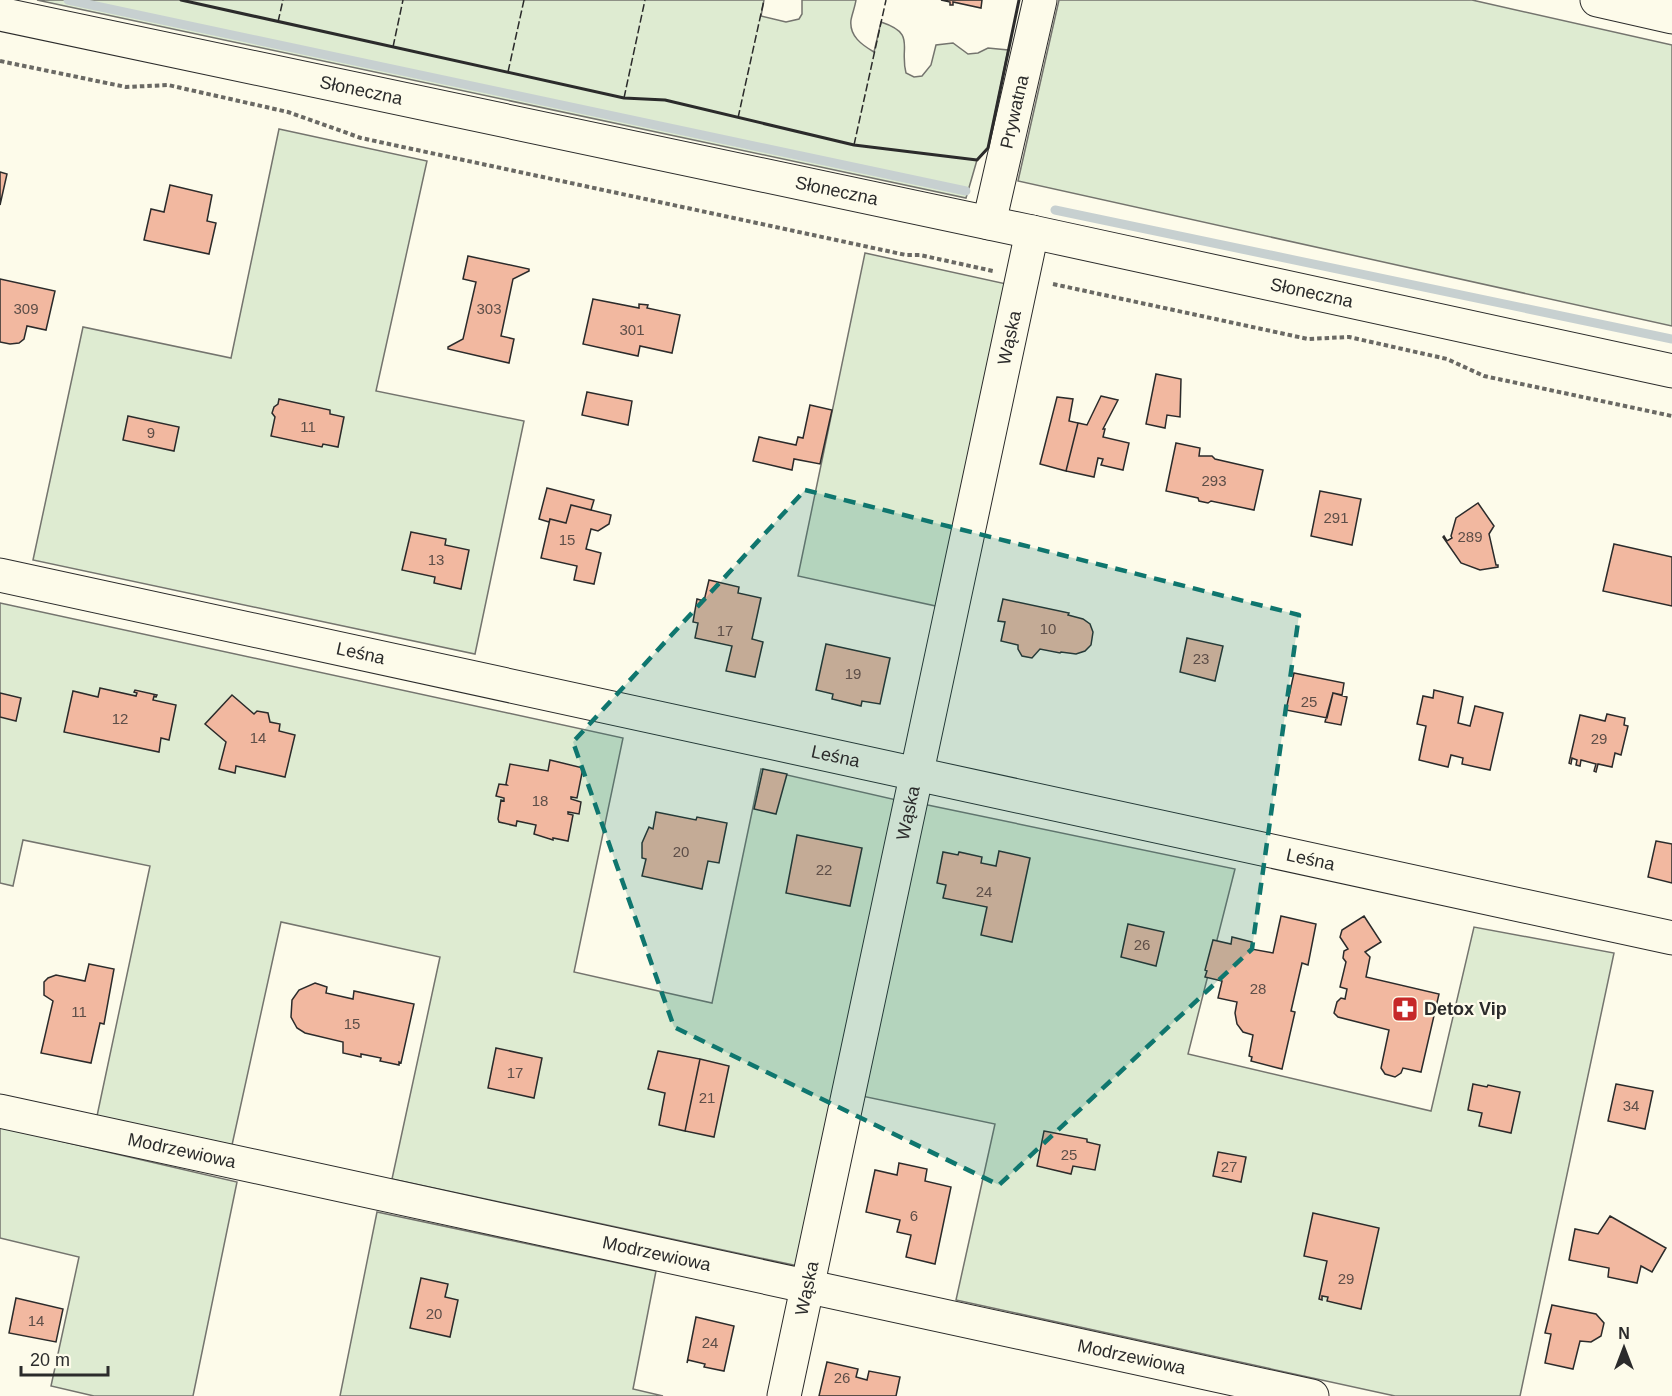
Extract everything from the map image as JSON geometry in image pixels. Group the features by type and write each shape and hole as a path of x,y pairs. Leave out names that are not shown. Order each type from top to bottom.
{"street":[{"name":"Prywatna","path":"989,223 1040,0"},
{"path":"1597,0 1672,17"},
{"name":"Słoneczna","path":"0,14 1672,370"},
{"name":"Wąska","path":"784,1396 1032,232"},
{"name":"Leśna","path":"0,575 1672,938"},
{"name":"Modrzewiowa","path":"0,1111 1312,1396"}],"path":[{"path":"0,61 126,87 168,86 288,112 362,138 1308,339 1349,337 1447,359 1484,376 1672,416"}],"highlighted area":[{"path":"805,490 1299,615 1252,949 999,1185 674,1027 573,742"}],"green space":[{"path":"37,0 764,0 761,16 786,22 799,19 802,14 802,0 856,0 851,26 857,39 874,52 881,22 899,31 904,42 906,73 914,77 922,76 931,65 936,45 953,43 968,54 978,53 988,48 1008,50 988,148 977,160 966,198"},
{"path":"1059,0 1472,0 1672,45 1672,326 1018,181"},
{"path":"279,129 427,161 376,391 524,421 475,654 33,560 83,327 231,358"},
{"path":"865,253 1011,285 945,608 798,576"},
{"path":"0,603 623,738 574,972 712,1003 761,769 901,801 803,1267 392,1179 440,957 281,922 232,1145 97,1116 150,866 23,840 13,886 0,883"},
{"path":"918,803 1235,869 1188,1054 1431,1111 1474,927 1614,953 1520,1396 1395,1396 956,1300 995,1124 857,1095"},
{"path":"0,1127 237,1182 193,1396 94,1396 51,1386 79,1257 0,1238"},
{"path":"377,1212 656,1271 633,1389 663,1396 340,1396"}],"building":[{"path":"941,0 982,0 981,8 953,2 953,5 950,5 950,2"},
{"path":"0,172 7,174 0,205"},
{"path":"170,185 212,195 207,221 216,223 209,254 144,240 151,209 164,212"},
{"path":"468,256 529,269 513,279 501,336 514,339 509,363 448,349 463,339 476,282 463,279"},
{"path":"0,279 55,291 46,330 27,326 24,339 19,343 0,342"},
{"path":"593,299 639,308 639,304 648,305 647,308 680,315 672,353 640,346 638,356 583,344"},
{"path":"1156,374 1181,379 1180,417 1167,415 1165,428 1146,424"},
{"path":"587,392 632,401 628,425 582,415"},
{"path":"1101,396 1118,400 1103,429 1105,429 1103,437 1129,443 1123,470 1101,465 1103,459 1098,458 1094,477 1066,471 1078,423 1087,425"},
{"path":"1057,397 1073,399 1069,421 1078,423 1066,471 1040,464"},
{"path":"279,399 330,410 330,414 344,417 338,447 323,444 322,447 271,436 275,417 272,413"},
{"path":"810,405 832,410 820,464 794,459 792,470 753,461 759,437 796,445 798,437 803,438"},
{"path":"128,416 179,427 174,451 123,440"},
{"path":"1176,443 1200,448 1199,456 1212,456 1215,459 1263,470 1254,510 1211,501 1208,503 1199,501 1198,498 1166,491"},
{"path":"547,488 594,500 591,510 571,505 566,523 539,519"},
{"path":"1320,491 1361,499 1352,545 1311,536"},
{"path":"1478,503 1494,526 1489,534 1498,567 1480,570 1461,563 1443,537 1447,541 1452,538 1456,518"},
{"path":"571,505 611,515 609,524 598,531 591,529 586,549 601,553 594,584 574,580 577,566 541,558 550,519 566,523"},
{"path":"411,532 446,539 445,545 469,550 461,589 434,583 435,577 402,570"},
{"path":"1614,544 1672,557 1672,606 1603,591"},
{"path":"709,580 739,587 738,593 761,598 752,639 763,642 755,677 726,671 732,646 695,638 698,623 693,622 697,599 704,601"},
{"path":"1003,599 1069,613 1068,615 1083,619 1090,624 1093,632 1091,645 1085,651 1076,654 1040,649 1032,658 1022,656 1018,645 1001,641 1005,622 998,621"},
{"path":"1187,638 1223,646 1215,681 1180,672"},
{"path":"826,644 890,658 880,704 862,701 861,706 832,699 833,694 816,690"},
{"path":"1294,673 1344,683 1342,695 1333,693 1327,718 1286,710"},
{"path":"100,688 136,696 135,690 157,695 153,700 176,705 169,740 161,738 159,752 64,732 73,691 98,697"},
{"path":"1434,690 1463,697 1458,723 1470,726 1475,706 1503,713 1490,770 1462,764 1463,758 1451,755 1448,767 1419,760 1426,726 1417,724 1423,696 1433,698"},
{"path":"0,693 21,698 16,721 0,717"},
{"path":"1333,693 1347,697 1341,725 1325,722"},
{"path":"232,695 254,714 257,711 268,713 270,722 280,724 279,731 295,735 285,777 236,766 235,773 219,769 226,742 205,724"},
{"path":"1607,714 1625,718 1624,725 1628,726 1621,755 1615,753 1612,767 1598,764 1596,772 1594,771 1596,764 1581,760 1580,766 1576,765 1577,760 1572,758 1571,764 1569,763 1580,715 1605,721"},
{"path":"550,760 583,768 577,798 571,797 581,802 579,814 568,812 573,815 568,841 553,838 553,840 534,834 536,825 517,821 516,826 499,822 498,819 501,800 504,801 504,798 496,796 499,784 507,785 510,764 548,771"},
{"path":"763,769 787,774 776,814 754,809"},
{"path":"656,812 727,823 719,863 708,861 702,889 642,876 646,859 642,858 642,843 649,827 653,829"},
{"path":"797,835 862,848 850,906 786,893"},
{"path":"1656,841 1672,844 1672,883 1648,877"},
{"path":"999,851 1030,858 1012,942 981,935 987,907 943,898 946,885 937,883 943,852 958,855 959,852 982,857 981,863 996,866"},
{"path":"1281,916 1316,924 1308,965 1302,963 1291,1011 1295,1012 1282,1069 1251,1061 1252,1057 1249,1056 1253,1035 1243,1032 1237,1024 1235,1013 1237,1002 1218,998 1222,981 1205,977 1213,940 1231,944 1232,937 1252,942 1251,949 1273,953"},
{"path":"1364,916 1381,942 1365,952 1370,957 1366,977 1439,994 1421,1072 1403,1068 1401,1073 1395,1077 1385,1074 1381,1068 1389,1030 1338,1017 1334,1013 1337,1002 1341,998 1345,999 1347,989 1340,987 1346,962 1343,958 1344,951 1348,949 1340,937 1342,930"},
{"path":"1128,924 1164,932 1156,966 1121,957"},
{"path":"89,964 114,969 104,1024 100,1023 91,1063 41,1053 53,1001 44,995 44,982 56,975 85,981"},
{"path":"315,983 327,987 326,993 353,999 354,991 414,1004 401,1063 399,1062 399,1065 380,1061 381,1058 343,1053 343,1042 305,1033 297,1028 291,1017 292,1000 299,990"},
{"path":"496,1048 542,1058 534,1098 488,1088"},
{"path":"658,1051 700,1059 685,1131 659,1125 665,1093 648,1089"},
{"path":"700,1059 729,1066 714,1137 685,1131"},
{"path":"1473,1084 1520,1092 1511,1133 1479,1126 1482,1113 1468,1110"},
{"path":"1616,1084 1653,1091 1645,1129 1608,1121"},
{"path":"1044,1131 1087,1139 1087,1142 1100,1145 1095,1170 1073,1166 1071,1174 1037,1166"},
{"path":"1218,1152 1246,1157 1241,1182 1213,1176"},
{"path":"899,1163 927,1169 925,1181 951,1187 935,1264 906,1257 911,1235 897,1232 900,1220 866,1212 875,1170 897,1175"},
{"path":"1313,1213 1379,1228 1361,1309 1327,1301 1328,1297 1322,1296 1322,1300 1319,1299 1327,1261 1304,1256"},
{"path":"1610,1216 1666,1248 1652,1272 1641,1266 1637,1283 1608,1277 1609,1268 1569,1260 1575,1229 1598,1234"},
{"path":"421,1278 448,1284 445,1297 458,1300 450,1337 410,1328"},
{"path":"16,1298 63,1309 56,1342 9,1333"},
{"path":"1552,1305 1596,1314 1604,1323 1601,1336 1591,1342 1580,1341 1573,1369 1545,1363 1551,1334 1545,1333"},
{"path":"696,1317 734,1326 724,1371 704,1367 705,1364 688,1360 687,1363"},
{"path":"827,1362 858,1369 856,1377 867,1380 869,1371 900,1377 896,1396 819,1396"}],"waterway":[{"path":"68,0 966,191"},
{"path":"1055,210 1672,339"}],"fence":[{"path":"278,22 283,0"},
{"path":"393,47 403,0"},
{"path":"508,72 524,0"},
{"path":"624,98 645,0"},
{"path":"738,118 764,0"},
{"path":"854,145 886,0"}],"wall":[{"path":"181,0 624,98 665,100 854,145 977,160 988,148 1019,0"}],"place":[{"name":"Detox Vip","path":"1405,1009"}]}
